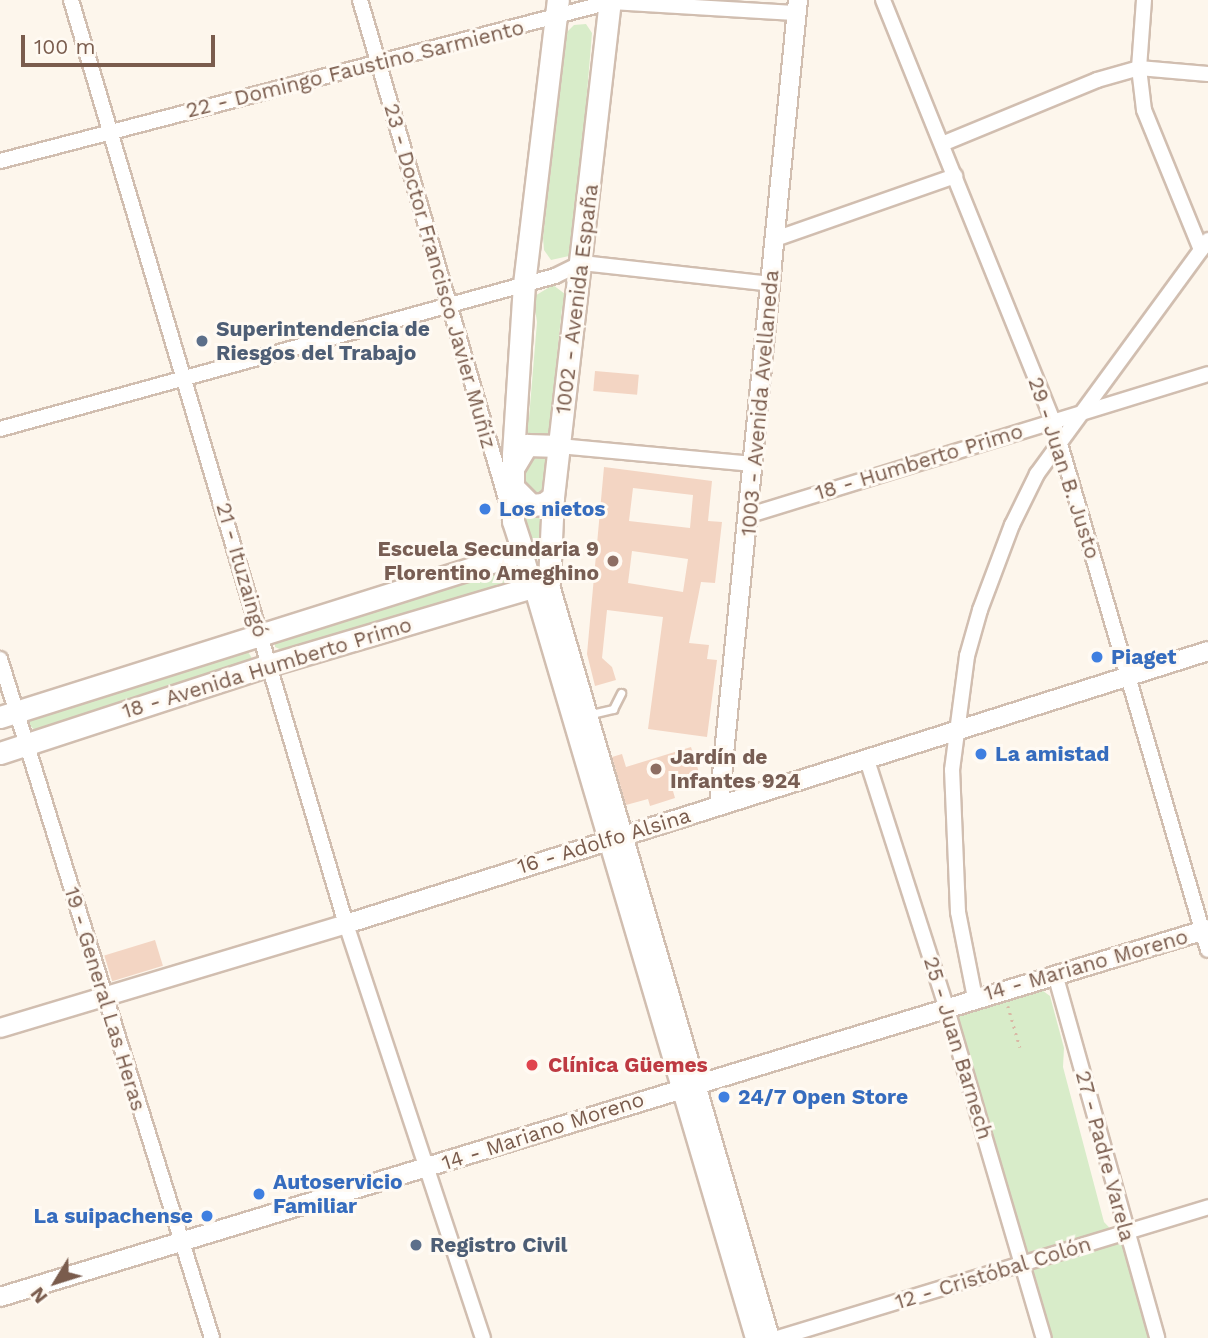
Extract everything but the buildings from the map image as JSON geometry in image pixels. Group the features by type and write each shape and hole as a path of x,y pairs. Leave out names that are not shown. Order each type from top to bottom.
{"main road":[{"name":"1002 - Avenida España","path":"542,584 582,263 610,1"},
{"path":"513,521 524,284 557,8"},
{"path":"553,497 543,504 531,505 520,499 513,478 527,445 559,446"},
{"name":"23 - Doctor Francisco Javier Muñiz","path":"513,521 523,552"},
{"name":"18 - Avenida Humberto Primo","path":"8,715 523,552"},
{"name":"18 - Avenida Humberto Primo","path":"0,753 270,665 542,584"}],"street":[{"name":"21 - Ituzaingó","path":"71,0 346,924 483,1338"},
{"name":"23 - Doctor Francisco Javier Muñiz","path":"360,0 447,304 513,521"},
{"name":"29 - Juan B. Justo","path":"883,0 1053,420 1205,930 1208,950"},
{"path":"975,998 958,912 952,817 954,732 980,610 1012,524 1037,474 1061,445 1204,245 1144,110 1139,68 1144,0"},
{"name":"22 - Domingo Faustino Sarmiento","path":"0,161 378,65 557,8 610,1 797,6"},
{"name":"1003 - Avenida Avellaneda","path":"719,805 750,515 797,6"},
{"path":"942,144 1097,80 1139,68 1208,74"},
{"path":"775,239 955,176"},
{"path":"0,429 524,284 582,263 771,284"},
{"name":"18 - Humberto Primo","path":"750,515 1208,374"},
{"path":"559,446 753,464"},
{"path":"523,552 542,584 586,715 614,837"},
{"path":"542,584 687,1085 755,1338"},
{"name":"16 - Adolfo Alsina","path":"0,1028 106,999 1208,651"},
{"name":"19 - General Las Heras","path":"0,659 8,715 25,744 212,1338"},
{"name":"25 - Juan Barnech","path":"867,760 946,1006 1044,1338"},
{"name":"14 - Mariano Moreno","path":"0,1297 182,1245 687,1085 1205,930"},
{"name":"27 - Padre Varela","path":"1055,974 1125,1232 1157,1338"},
{"path":"687,1085 770,1338"},
{"name":"12 - Cristóbal Colón","path":"778,1338 1208,1206"}],"lane":[{"path":"586,715 613,709 621,692"}],"path":[{"path":"1003,990 1020,1047"}],"green space":[{"path":"586,24 592,33 574,248 569,256 551,260 544,250 543,237 567,32 574,25"},
{"path":"553,285 569,297 569,305 562,308 552,403 560,414 550,436 529,435 519,445 521,411 529,418 537,322 533,297"},
{"path":"534,450 552,455 548,495 535,497 525,484 522,472"},
{"path":"521,507 546,510 537,560 531,557"},
{"path":"505,564 513,571 511,582 289,653 275,647 275,641"},
{"path":"245,647 253,660 37,732 29,725 31,715"},
{"path":"1039,988 1050,996 1064,1048 1063,1067 1104,1222 1122,1241 1151,1338 1052,1338 958,1018 959,1010"}],"place":[{"name":"Superintendencia de Riesgos del Trabajo","path":"202,341"},
{"name":"Los nietos","path":"485,509"},
{"name":"Escuela Secundaria 9 Florentino Ameghino","path":"613,561"},
{"name":"Piaget","path":"1097,657"},
{"name":"La amistad","path":"981,754"},
{"name":"Jardín de Infantes 924","path":"656,769"},
{"name":"Clínica Güemes","path":"532,1065"},
{"name":"24/7 Open Store","path":"724,1097"},
{"name":"Autoservicio Familiar","path":"259,1194"},
{"name":"La suipachense","path":"207,1216"},
{"name":"Registro Civil","path":"416,1245"}]}
